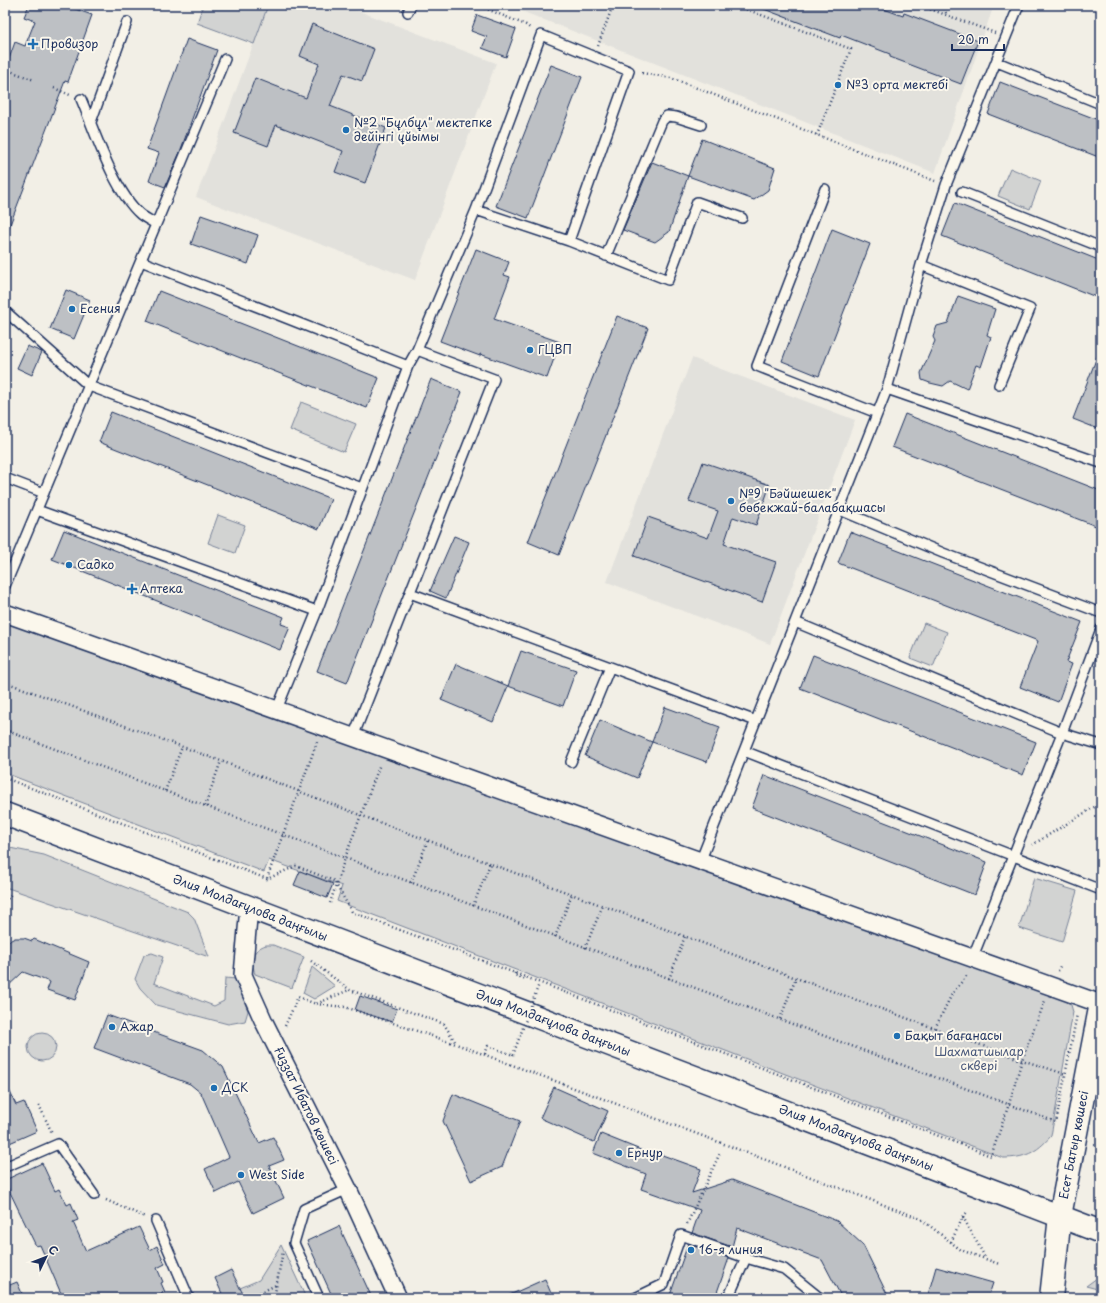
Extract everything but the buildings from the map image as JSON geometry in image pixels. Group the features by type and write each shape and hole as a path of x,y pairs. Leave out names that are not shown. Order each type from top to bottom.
{"main road":[{"name":"Әлия Молдағұлова даңғылы","path":"5,814 1101,1232"},
{"name":"Есет Батыр көшесі","path":"1051,1298 1060,1216 1101,1004"}],"street":[{"path":"5,614 277,709 700,862 1101,1004"},
{"name":"Ғиззат Ибатов көшесі","path":"249,907 243,974 348,1189 398,1298"}],"lane":[{"path":"700,862 887,389 921,265 946,185 1019,5"},
{"path":"91,122 127,22"},
{"path":"277,709 317,611 408,366 417,350 476,210 541,35 629,71 568,242"},
{"path":"5,586 225,58"},
{"path":"997,62 1101,104"},
{"path":"81,99 113,174 121,188 130,203 141,215 156,224"},
{"path":"606,256 662,121 667,116 676,117 701,125"},
{"path":"825,189 757,366 878,413"},
{"path":"962,192 1101,247"},
{"path":"476,210 568,242 668,280 697,202 742,218"},
{"path":"141,261 408,366"},
{"path":"921,265 1030,309 999,385"},
{"path":"5,311 88,386 362,488"},
{"path":"353,737 494,379 417,350"},
{"path":"887,389 1101,463"},
{"path":"5,478 44,493"},
{"path":"37,510 317,611"},
{"path":"840,510 943,553 1101,613"},
{"path":"410,593 756,721"},
{"path":"795,622 1062,733 1101,745"},
{"path":"975,960 1101,629"},
{"path":"571,762 610,667"},
{"path":"744,751 1101,890"},
{"path":"5,1167 58,1144 94,1195"},
{"path":"319,1298 294,1243 304,1209 348,1189"},
{"path":"156,1221 189,1298"},
{"path":"635,1298 664,1284 681,1235 746,1258 784,1269 820,1298"},
{"path":"730,1298 729,1296 746,1258"}],"path":[{"path":"477,5 526,25 541,35"},
{"path":"593,57 613,5"},
{"path":"735,5 851,49 817,135"},
{"path":"919,5 1006,37"},
{"path":"942,5 947,16"},
{"path":"5,69 34,80"},
{"path":"629,71 670,78 946,185"},
{"path":"5,682 221,761 299,792 796,978 1022,1060 1065,1074"},
{"path":"5,730 165,792 1056,1122 1080,997"},
{"path":"267,879 317,741"},
{"path":"165,792 182,747"},
{"path":"330,903 360,815 386,748"},
{"path":"205,806 221,761"},
{"path":"5,778 267,879 296,866 334,881 352,912 991,1156 1022,1060 1061,964"},
{"path":"1013,857 1101,803"},
{"path":"411,883 428,840"},
{"path":"473,906 490,864"},
{"path":"5,902 12,893"},
{"path":"555,937 572,894"},
{"path":"585,948 603,905"},
{"path":"669,979 684,936"},
{"path":"935,1028 952,994 975,960"},
{"path":"311,961 350,990 444,1024 456,1044"},
{"path":"485,1054 488,1046 513,1055 539,984 514,975 515,973"},
{"path":"780,1019 796,978"},
{"path":"316,1004 350,990"},
{"path":"277,1046 298,997 316,1004 345,1007 485,1054 921,1219 961,1250 999,1264"},
{"path":"39,1105 58,1144"},
{"path":"681,1235 720,1154"},
{"path":"94,1195 156,1221"},
{"path":"951,1242 968,1211"},
{"path":"963,1218 986,1259"},
{"path":"274,1298 283,1249 287,1247"},
{"path":"249,1298 276,1285"}],"shaded area":[{"name":"№2 \"Бұлбұл\" мектепке дейінгі ұйымы","path":"268,5 343,5 496,63 415,280 196,197"},
{"name":"№3 орта мектебі","path":"506,5 994,5 935,173"},
{"name":"№9 \"Бәйшешек\" бөбекжай-балабақшасы","path":"692,358 855,420 770,644 607,582"}],"green space":[{"path":"203,5 268,5 254,44 197,23"},
{"path":"1010,168 1041,181 1030,209 998,196"},
{"path":"301,402 356,424 344,452 290,430"},
{"path":"218,515 245,525 235,553 208,543"},
{"name":"Шахматшылар сквері","path":"5,622 1066,1001 1071,1005 1073,1012 1051,1136 1040,1147 1024,1156 1003,1158 337,901 342,886 269,860 264,872 5,773"},
{"path":"924,623 947,632 933,667 910,658"},
{"path":"5,847 44,855 188,912 194,918 209,957 5,887"},
{"path":"1034,878 1077,891 1062,942 1019,928"},
{"path":"266,945 273,945 304,957 292,988 255,974 253,956 257,950"},
{"path":"152,953 163,957 154,983 214,1006 224,1001 225,978 236,979 248,1011 245,1021 228,1024 156,1005 140,988 135,979 144,955"},
{"path":"312,967 335,986 314,999 303,993"},
{"path":"42,1033 52,1037 56,1047 52,1057 42,1061 32,1057 28,1047 32,1037"},
{"path":"281,1245 306,1298 234,1298 240,1288 259,1280"},
{"path":"1101,1275 1101,1290 1086,1286"}],"place":[{"name":"Провизор","path":"33,44"},
{"name":"№3 орта мектебі","path":"838,85"},
{"name":"№2 \"Бұлбұл\" мектепке дейінгі ұйымы","path":"346,130"},
{"name":"Есения","path":"72,309"},
{"name":"ГЦВП","path":"530,350"},
{"name":"№9 \"Бәйшешек\" бөбекжай-балабақшасы","path":"731,501"},
{"name":"Садко","path":"69,565"},
{"name":"Аптека","path":"132,589"},
{"name":"Ажар","path":"112,1027"},
{"name":"Бақыт бағанасы","path":"897,1036"},
{"name":"ДСК","path":"214,1088"},
{"name":"Ернур","path":"619,1153"},
{"name":"West Side","path":"241,1175"},
{"name":"16-я линия","path":"691,1250"}]}
